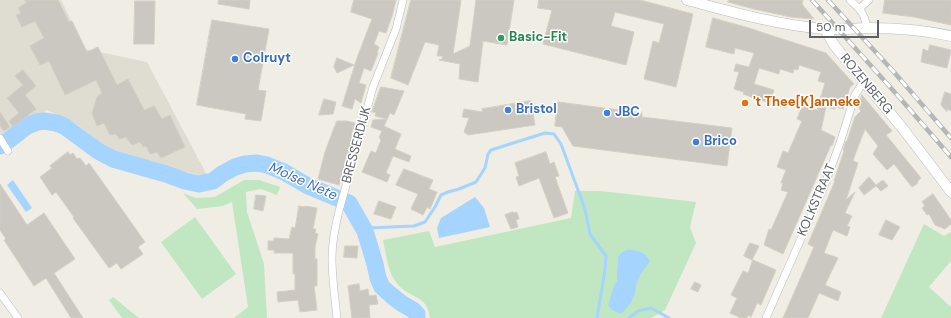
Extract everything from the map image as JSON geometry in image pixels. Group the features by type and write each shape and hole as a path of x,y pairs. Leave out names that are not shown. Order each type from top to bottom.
{"main road":[{"path":"687,0 794,25 825,29 910,29 951,36"},
{"name":"ROZENBERG","path":"825,29 834,45 904,130 951,192"}],"street":[{"name":"BRESSERDIJK","path":"337,318 333,286 332,258 334,232 340,205 373,87 396,29 403,0"},
{"path":"850,0 863,13 867,28"},
{"path":"859,9 869,0"},
{"name":"KOLKSTRAAT","path":"766,318 823,188 840,144 856,95 864,81"},
{"path":"0,139 7,149"},
{"path":"0,293 15,316"}],"shaded area":[{"path":"0,0 61,0 85,49 147,62 208,177 116,156 78,125 47,110 5,139 0,132"}],"green space":[{"path":"244,180 259,180 280,187 277,195 261,189 246,192 247,212 264,264 267,318 234,318 248,307 232,202 223,206 197,209 183,193 196,198 215,197"},
{"path":"575,191 601,191 696,202 690,227 696,243 665,310 651,318 430,318 429,311 424,303 401,288 390,271 383,240 429,231 435,247 571,218"},
{"path":"195,217 236,274 202,299 161,242"},
{"path":"924,224 944,236 951,232 951,261 929,287 951,307 951,318 881,318"},
{"path":"113,297 139,318 122,318 109,300"}],"water":[{"path":"13,180 32,208 26,212 7,185"},
{"path":"475,197 484,208 490,227 439,238 437,228 441,218"},
{"path":"626,250 640,252 646,255 650,261 640,275 631,303 621,314 612,310 608,305 617,281 618,258 620,254"}],"building":[{"path":"25,0 58,0 69,22 72,21 87,52 98,47 117,85 128,79 144,110 154,106 162,119 170,115 185,147 161,158 157,152 150,154 146,146 143,147 140,142 132,145 126,137 119,139 116,134 110,135 104,123 97,126 92,113 97,97 102,93 96,80 65,95 49,61 40,65 30,46 44,38 35,21 22,27 16,15 21,13 18,8 26,3"},
{"path":"219,0 250,0 249,9 218,4"},
{"path":"354,0 396,0 386,33 379,31 374,44 379,47 371,71 364,68 359,83 366,85 361,103 355,99 352,109 342,106 357,58 372,19 351,12"},
{"path":"411,0 461,0 453,54 470,46 476,0 514,0 507,45 483,41 478,82 459,79 460,64 439,60 442,59 443,56 437,56 439,45 425,42 408,85 391,78"},
{"path":"539,0 640,0 693,14 676,87 644,79 653,41 659,43 664,24 615,12 611,26 634,32 626,65 543,44 552,10 538,8"},
{"path":"729,0 803,0 802,4 814,19 791,17 754,9 728,2"},
{"path":"885,0 951,0 951,25 914,17 883,13"},
{"path":"135,1 155,1 154,44 134,44"},
{"path":"713,18 826,53 854,84 850,87 843,109 826,107 821,130 835,137 783,254 764,245 769,229 771,230 788,192 781,190 783,183 781,183 786,170 777,167 783,151 788,153 802,121 797,119 803,104 817,110 825,83 818,81 821,72 799,65 798,70 794,69 793,73 780,69 779,74 759,68 754,84 774,90 772,96 787,102 785,108 743,94 744,92 734,89 739,72 734,71 736,64 749,67 754,53 735,48 734,54 706,47"},
{"name":"Colruyt","path":"212,20 269,29 258,90 266,91 261,121 245,119 246,114 197,105"},
{"path":"930,45 951,50 947,68 921,62 923,49 928,51"},
{"path":"337,58 354,65 337,73 334,67"},
{"path":"23,70 36,86 25,95 36,109 13,127 9,121 19,113 7,98 23,85 15,76"},
{"path":"381,87 404,91 394,115 390,113 384,126 401,134 395,149 411,156 409,162 393,156 386,173 390,175 387,182 362,172 371,151 376,153 381,140 379,137 382,131 371,127 373,120 387,119 375,116 376,113 372,112"},
{"path":"945,92 951,94 951,111 947,109 947,112 941,105"},
{"path":"862,95 892,131 886,135 921,178 917,182 918,183 912,187 894,164 887,170 873,154 878,146 865,129 853,161 858,163 846,200 855,192 845,213 852,216 847,226 850,227 847,236 833,230 824,253 838,258 825,285 841,292 838,301 819,293 808,318 783,318 814,247 808,244 835,181 844,151 843,150 855,117 861,111 859,106"},
{"path":"324,99 336,102 333,114 319,115"},
{"path":"531,101 535,125 468,135 464,132 469,118 462,117 464,109 483,112 482,109"},
{"path":"558,102 642,113 642,117 732,128 727,166 573,146 562,127 555,126"},
{"path":"0,112 10,127 4,131 0,126"},
{"path":"337,121 355,123 351,135 353,136 339,185 318,179 325,152"},
{"path":"68,152 70,155 73,153 77,159 80,158 86,166 89,163 145,242 138,247 143,254 121,269 117,263 109,268 56,192 52,195 40,177 52,168 50,166"},
{"path":"546,152 550,164 554,162 559,176 555,177 568,213 554,218 539,178 519,186 516,177 519,176 515,163"},
{"path":"404,169 433,180 429,189 437,192 430,209 427,207 423,215 411,209 418,194 396,185"},
{"path":"869,177 876,185 883,180 888,186 881,191 876,186 864,195 859,188"},
{"path":"0,184 27,225 44,213 75,259 54,273 83,318 71,318 46,278 34,286 4,240 6,239 0,230"},
{"path":"933,194 951,220 951,224 945,229 935,225 929,214 927,215 922,208 925,206 922,202"},
{"path":"256,195 266,196 263,211 254,209"},
{"path":"379,201 396,207 391,219 374,214"},
{"path":"299,206 317,208 313,229 316,229 315,233 318,234 315,247 315,259 317,259 317,286 314,286 317,310 300,312 298,300 278,302 277,292 295,290 293,253 274,253 274,250 268,250 268,241 274,241 274,238 289,239 292,227 295,228"},
{"path":"517,212 519,219 516,220 518,227 511,229 505,215"},
{"path":"886,220 900,227 892,240 879,235"},
{"path":"750,243 759,246 752,260 744,256"},
{"path":"345,246 358,246 357,258 344,257"},
{"path":"753,260 776,270 761,305 757,303 751,317 748,315 747,318 741,318 730,313 737,298 731,295 743,271 748,273"},
{"path":"695,282 701,285 698,292 691,289"},
{"path":"359,284 360,291 368,289 369,296 376,295 378,304 369,305 370,318 352,318 348,286"}],"waterway":[{"name":"Molse Nete","path":"0,146 27,126 44,121 64,126 98,151 113,159 199,184 213,181 235,167 245,164 257,163 267,165 284,172 308,186 349,203 365,231 378,278 382,287 401,303 413,310 417,314 417,318"},
{"path":"364,229 414,226 425,222 441,195 476,182 485,168 488,154 491,150 545,133 554,134 561,144 585,209 590,234 606,256 597,318"},
{"path":"629,318 638,311 651,308 669,318"}],"railway":[{"path":"812,0 951,157"},
{"path":"828,0 893,71 951,138"}],"place":[{"name":"Basic-Fit","path":"501,38"},
{"name":"Colruyt","path":"235,59"},
{"name":"'t Thee[K]anneke","path":"745,103"},
{"name":"Bristol","path":"508,110"},
{"name":"JBC","path":"607,113"},
{"name":"Brico","path":"696,142"}]}
